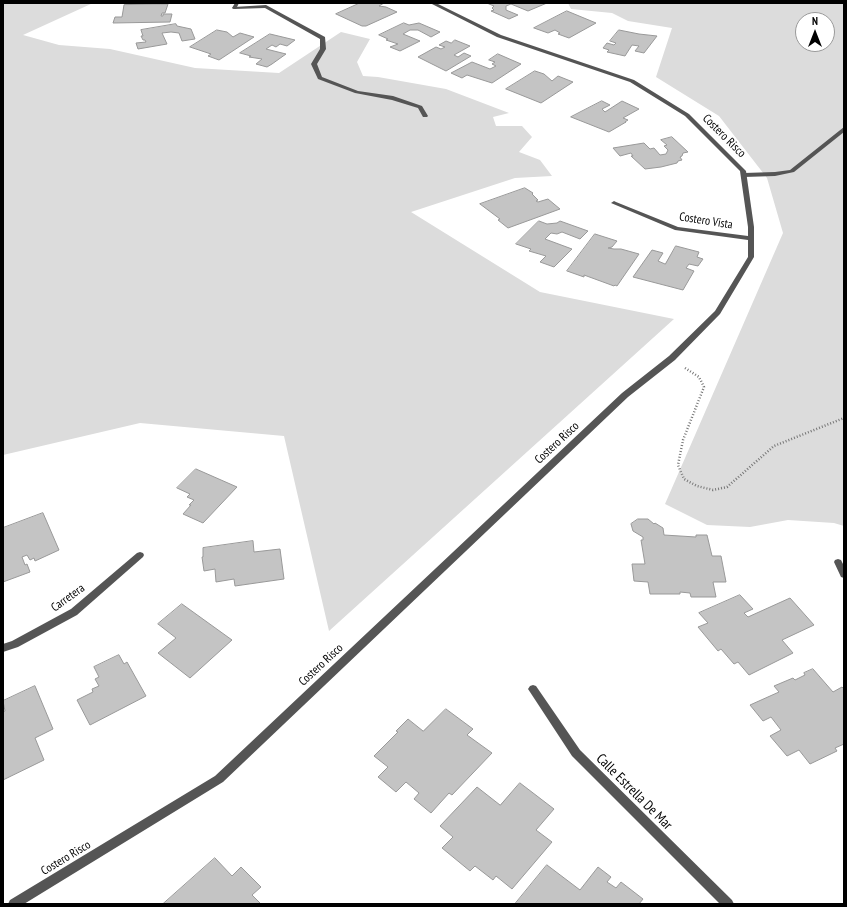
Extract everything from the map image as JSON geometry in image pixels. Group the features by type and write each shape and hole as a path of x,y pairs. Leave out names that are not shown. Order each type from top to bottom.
{"street":[{"name":"Costero Risco","path":"14,904 219,779 625,395 672,358 718,312 751,257 752,239 743,171 686,114 632,81 499,36 432,3"},
{"path":"236,5 266,6 324,38 323,49 314,64 320,78 357,92 393,98 420,106 425,116"},
{"path":"744,175 775,174 792,171 844,129"},
{"name":"Costero Vista","path":"614,203 677,229 752,239"},
{"name":"Carretera","path":"3,648 15,644 74,612 140,555"},
{"path":"838,562 844,575"},
{"name":"Calle Estrella De Mar","path":"533,689 576,753 728,904"}],"path":[{"path":"672,358 699,377 704,387 683,440 678,465 684,479 697,486 713,490 727,487 774,446 844,418"}],"shaded area":[{"path":"3,3 93,3 23,35 59,45 110,49 195,68 279,73 341,32 370,39 357,62 363,76 378,77 446,89 509,113 493,117 496,126 522,126 532,137 519,152 540,160 552,176 515,178 411,212 540,292 674,319 329,631 284,436 140,423 3,455"},
{"path":"568,3 844,3 844,526 834,523 788,520 750,527 707,525 665,504 783,233 767,178 719,116 656,77 672,28 628,21 612,13 571,9"}],"building":[{"path":"360,3 384,3 379,6 386,7 397,12 366,26 362,26 336,14"},
{"path":"547,3 528,11 511,4 506,6 506,10 518,15 509,19 491,11 494,10 492,8 494,6 489,4"},
{"path":"168,4 165,13 162,13 161,16 163,16 163,14 172,14 170,22 113,23 115,17 122,17 124,5"},
{"path":"567,11 596,23 569,38 558,34 560,33 555,30 548,33 534,28"},
{"path":"404,23 409,25 419,23 440,32 431,37 418,30 410,30 403,34 420,41 400,51 390,47 398,44 386,40 388,39 379,35"},
{"path":"176,24 177,26 191,29 195,39 182,41 179,33 162,33 167,44 138,49 136,43 146,42 141,36 143,36 141,30"},
{"path":"217,30 227,32 233,37 240,33 254,37 219,60 208,56 211,54 190,47"},
{"path":"619,30 657,36 644,53 635,51 639,46 632,45 625,56 607,52 609,50 603,48 607,43 614,45 616,43 610,41"},
{"path":"270,34 295,40 287,46 280,44 276,47 272,45 266,49 286,54 272,64 267,67 256,64 262,59 249,57 251,56 240,53"},
{"path":"455,40 470,46 454,55 458,57 464,53 471,56 446,71 418,57 436,47 441,49 445,47 439,45 446,41 451,43"},
{"path":"498,54 521,64 492,83 467,75 462,78 451,73 472,62 490,69 496,66 492,64 495,62 489,60"},
{"path":"535,71 544,74 552,81 558,76 573,82 541,103 506,89"},
{"path":"602,101 610,105 602,109 605,112 622,101 639,109 623,118 628,120 609,132 571,117"},
{"path":"672,137 688,152 683,153 680,157 682,160 678,161 677,163 661,167 645,169 631,156 633,156 631,153 620,156 613,148 644,143 650,149 654,148 660,155 666,154 668,150 664,146 667,145 661,140"},
{"path":"525,188 533,193 532,194 538,200 536,201 538,202 548,199 560,209 508,228 498,220 500,219 480,204"},
{"path":"539,221 547,224 557,223 560,221 588,231 580,239 562,232 557,234 551,233 545,239 572,249 554,267 540,262 546,256 529,251 531,249 516,244"},
{"path":"595,234 617,241 612,247 608,248 621,249 639,254 617,286 567,271"},
{"path":"676,246 699,252 697,257 703,259 698,266 689,264 686,268 694,271 683,290 633,277 652,250 663,253 658,261 665,264"},
{"path":"196,469 237,487 203,523 183,514 194,500 187,497 190,494 177,488"},
{"path":"43,513 59,550 35,561 34,558 30,560 27,555 22,557 30,572 3,582 3,528"},
{"path":"638,519 648,519 654,524 655,523 663,528 664,535 696,537 696,535 707,535 712,556 721,556 726,582 713,582 716,597 691,597 690,593 680,592 680,594 650,594 648,582 634,581 632,564 645,564 641,540 643,540 643,537 633,531 631,524"},
{"path":"253,541 254,552 280,549 284,579 235,586 234,579 216,582 215,569 204,571 202,557 203,548"},
{"path":"740,595 753,609 744,613 748,617 790,598 814,625 782,640 793,653 749,675 738,662 734,664 721,649 718,651 698,627 708,623 699,613"},
{"path":"182,604 232,640 190,678 158,653 176,638 158,624"},
{"path":"119,655 124,664 127,662 146,696 90,725 77,700 93,692 92,689 99,686 95,679 99,677 94,667"},
{"path":"813,669 833,692 842,687 844,689 844,744 835,748 837,751 810,764 799,750 787,756 770,736 781,730 771,717 763,721 750,705 779,692 774,686 793,678 795,680 805,675 804,673"},
{"path":"35,686 53,729 35,738 44,760 3,780 3,712 5,711 3,701"},
{"path":"446,709 473,729 467,735 492,753 452,795 449,793 431,813 414,799 419,793 406,782 396,792 378,777 388,767 374,756 398,732 396,731 408,719 423,731"},
{"path":"520,783 554,809 536,830 552,842 512,889 496,876 493,880 475,866 470,871 442,848 453,837 440,826 477,787 500,805"},
{"path":"215,858 232,876 241,867 261,887 252,895 261,904 163,904"},
{"path":"547,865 580,890 598,867 611,877 607,882 616,888 621,882 643,899 639,904 515,904"}]}
